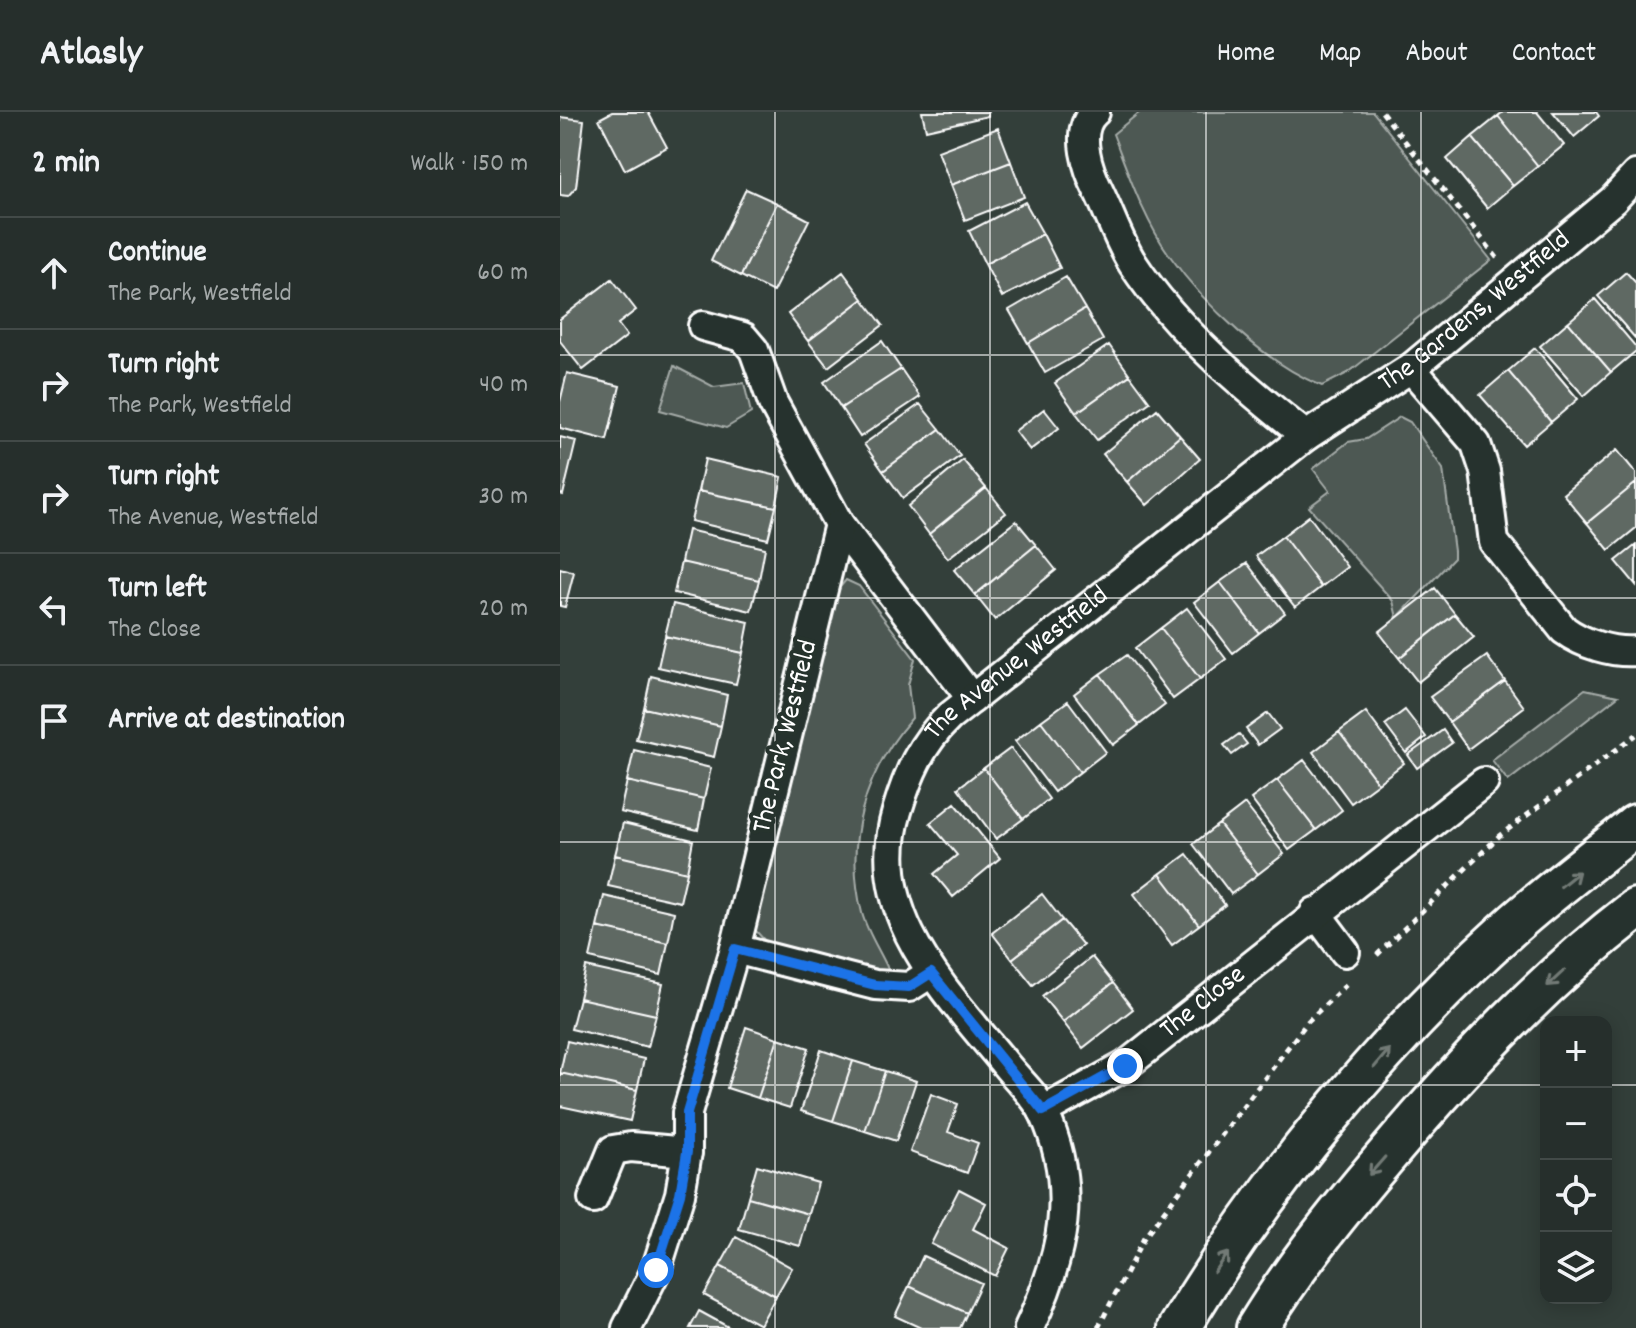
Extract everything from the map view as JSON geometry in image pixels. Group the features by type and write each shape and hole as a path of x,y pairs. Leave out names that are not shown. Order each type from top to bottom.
{"main road":[{"path":"1179,1328 1204,1286 1290,1167 1400,1037 1508,929 1636,825"},
{"path":"1257,1328 1279,1292 1363,1184 1471,1057 1599,937 1636,909"}],"street":[{"path":"1091,113 1084,145 1086,168 1132,262 1171,315 1306,436"},
{"name":"The Gardens, Westfield","path":"1306,436 1411,368 1613,200 1636,175"},
{"path":"703,326 743,337 754,350 773,403 839,524 972,699"},
{"path":"1411,368 1476,444 1485,471 1494,542 1555,619 1576,639 1608,648 1636,651"},
{"name":"The Avenue, Westfield","path":"1029,1328 1051,1280 1065,1226 1062,1171 1043,1111 931,973 897,908 887,866 889,836 913,766 929,736 1306,436"},
{"name":"The Park, Westfield","path":"627,1328 656,1270 680,1194 687,1152 687,1113 735,949 839,524"},
{"name":"The Close","path":"1043,1111 1125,1066 1315,912 1484,782"},
{"path":"1315,912 1349,965"},
{"path":"735,949 875,985 909,987 931,973"},
{"path":"593,1199 613,1150 631,1147 687,1152"}],"path":[{"path":"1382,112 1516,281"},
{"path":"1376,956 1499,836 1636,735"},
{"path":"1098,1328 1144,1238 1349,965"}],"shaded area":[{"path":"1140,112 1373,112 1491,260 1348,373 1322,386 1280,363 1238,331 1200,294 1161,242 1138,197 1113,134"},
{"path":"674,366 714,387 744,383 751,413 726,428 660,410"},
{"path":"1400,417 1410,422 1443,469 1454,558 1397,618 1393,601 1309,507 1330,491 1313,469 1348,442 1366,439"},
{"path":"846,580 859,586 915,659 908,685 912,718 881,761 862,809 857,834 855,860 862,913 888,969 887,978 766,942 756,931 754,915 835,593"},
{"path":"1585,689 1618,696 1508,781 1492,760"}],"building":[{"path":"612,112 648,112 667,147 625,170 599,119"},
{"path":"922,112 988,112 988,116 926,130"},
{"path":"1503,112 1537,112 1564,145 1538,166 1498,116"},
{"path":"1553,112 1596,112 1599,116 1574,137"},
{"path":"1498,116 1538,166 1513,186 1472,137"},
{"path":"560,117 584,120 576,187 568,196 560,195"},
{"path":"998,128 1011,162 951,185 938,151"},
{"path":"1472,137 1513,186 1487,208 1447,159"},
{"path":"1011,162 1024,197 965,220 951,185"},
{"path":"746,189 777,203 741,276 711,261"},
{"path":"1025,202 1043,234 985,264 969,231"},
{"path":"777,203 809,220 773,292 741,276"},
{"path":"1043,234 1060,268 1002,297 985,264"},
{"path":"843,272 863,299 808,341 788,314"},
{"path":"1626,272 1636,283 1636,339 1598,296"},
{"path":"1066,277 1085,309 1028,343 1009,310"},
{"path":"612,279 636,310 618,324 627,336 583,370 560,341 560,319"},
{"path":"863,299 883,325 828,367 808,341"},
{"path":"1595,299 1636,347 1636,351 1611,372 1568,322"},
{"path":"1085,309 1103,340 1045,373 1028,343"},
{"path":"1568,322 1611,372 1584,396 1540,346"},
{"path":"882,341 901,369 841,408 824,382"},
{"path":"1109,345 1130,375 1076,413 1055,383"},
{"path":"1535,348 1578,399 1551,422 1508,371"},
{"path":"901,369 920,397 860,437 841,408"},
{"path":"1508,371 1551,422 1524,445 1480,395"},
{"path":"567,373 620,386 607,440 560,428 560,402"},
{"path":"1130,375 1150,402 1097,440 1076,413"},
{"path":"920,404 940,429 883,471 864,444"},
{"path":"1044,409 1059,428 1030,450 1015,431"},
{"path":"1157,409 1180,436 1127,482 1103,454"},
{"path":"940,429 960,456 903,498 883,471"},
{"path":"1180,436 1200,459 1147,505 1127,482"},
{"path":"560,437 576,441 563,495 560,494"},
{"path":"1617,450 1636,473 1636,483 1587,523 1563,494"},
{"path":"705,459 782,477 776,507 698,491"},
{"path":"963,460 986,488 929,534 908,506"},
{"path":"1636,483 1636,528 1609,550 1587,523"},
{"path":"986,488 1006,513 948,558 929,534"},
{"path":"698,491 776,507 768,539 691,521"},
{"path":"1309,516 1347,567 1321,587 1283,536"},
{"path":"1016,521 1036,545 975,595 954,570"},
{"path":"688,530 765,548 759,580 681,562"},
{"path":"1283,536 1321,587 1295,607 1256,556"},
{"path":"1036,545 1056,570 995,620 975,595"},
{"path":"1636,545 1636,585 1616,561"},
{"path":"681,562 759,580 751,611 674,593"},
{"path":"1247,563 1285,613 1259,633 1220,582"},
{"path":"560,568 574,572 565,607 560,606"},
{"path":"1220,582 1259,633 1233,653 1194,602"},
{"path":"1435,588 1455,614 1399,658 1379,632"},
{"path":"673,604 749,622 743,653 665,636"},
{"path":"1187,608 1226,659 1200,679 1161,628"},
{"path":"1455,614 1474,637 1418,682 1399,658"},
{"path":"1161,628 1200,679 1173,699 1135,648"},
{"path":"665,636 743,653 736,684 658,667"},
{"path":"1127,655 1165,705 1139,725 1100,674"},
{"path":"1487,656 1505,681 1449,722 1430,697"},
{"path":"1100,674 1139,725 1113,745 1074,694"},
{"path":"651,676 727,695 721,726 644,708"},
{"path":"1505,681 1524,707 1468,749 1449,722"},
{"path":"1068,701 1106,752 1080,772 1041,721"},
{"path":"644,708 721,726 714,757 636,739"},
{"path":"1405,710 1426,737 1406,753 1385,725"},
{"path":"1366,712 1404,763 1378,783 1339,732"},
{"path":"1268,713 1280,729 1258,745 1246,729"},
{"path":"1041,721 1080,772 1054,792 1015,741"},
{"path":"1443,730 1452,743 1417,768 1408,755"},
{"path":"1339,732 1378,783 1351,803 1313,752"},
{"path":"1239,734 1247,744 1232,755 1224,745"},
{"path":"1011,748 1049,799 1023,819 984,768"},
{"path":"634,750 711,768 704,799 627,781"},
{"path":"1304,760 1342,810 1316,830 1277,780"},
{"path":"984,768 1023,819 996,839 958,788"},
{"path":"1277,780 1316,830 1289,850 1251,799"},
{"path":"627,781 704,799 698,830 620,812"},
{"path":"955,803 1000,858 953,897 934,874 957,855 930,823"},
{"path":"1245,804 1284,854 1258,874 1219,824"},
{"path":"623,823 693,840 687,872 615,855"},
{"path":"1219,824 1258,874 1231,894 1193,844"},
{"path":"1187,854 1225,905 1199,925 1160,874"},
{"path":"615,855 687,872 680,902 608,886"},
{"path":"1160,874 1199,925 1172,945 1134,894"},
{"path":"1042,894 1062,920 1012,959 992,933"},
{"path":"604,896 674,912 668,943 597,927"},
{"path":"1062,920 1083,945 1033,985 1012,959"},
{"path":"597,927 668,943 661,975 590,958"},
{"path":"1092,957 1113,983 1063,1022 1042,996"},
{"path":"586,967 663,984 656,1015 579,998"},
{"path":"1113,983 1133,1009 1083,1048 1063,1022"},
{"path":"579,998 656,1015 648,1047 571,1029"},
{"path":"746,1027 778,1038 758,1098 727,1088"},
{"path":"778,1038 809,1048 790,1108 758,1098"},
{"path":"567,1041 644,1059 637,1090 560,1073"},
{"path":"821,1050 853,1061 833,1121 801,1111"},
{"path":"853,1061 885,1071 865,1131 833,1121"},
{"path":"885,1071 916,1081 896,1141 865,1131"},
{"path":"560,1073 637,1090 630,1121 560,1106"},
{"path":"931,1094 958,1104 948,1132 978,1143 967,1173 910,1152"},
{"path":"757,1165 818,1183 809,1214 748,1197"},
{"path":"959,1189 986,1203 973,1229 1009,1248 995,1276 931,1244"},
{"path":"748,1197 809,1214 800,1246 739,1229"},
{"path":"736,1237 792,1268 776,1296 720,1266"},
{"path":"923,1256 981,1283 967,1313 909,1286"},
{"path":"720,1266 776,1296 760,1325 704,1295"},
{"path":"909,1286 967,1313 960,1328 921,1328 895,1316"},
{"path":"699,1311 730,1328 690,1328"}],"route":[{"path":"656,1270 680,1194 687,1152 687,1113 735,949 875,985 909,987 931,973 1043,1111 1125,1066"}]}
